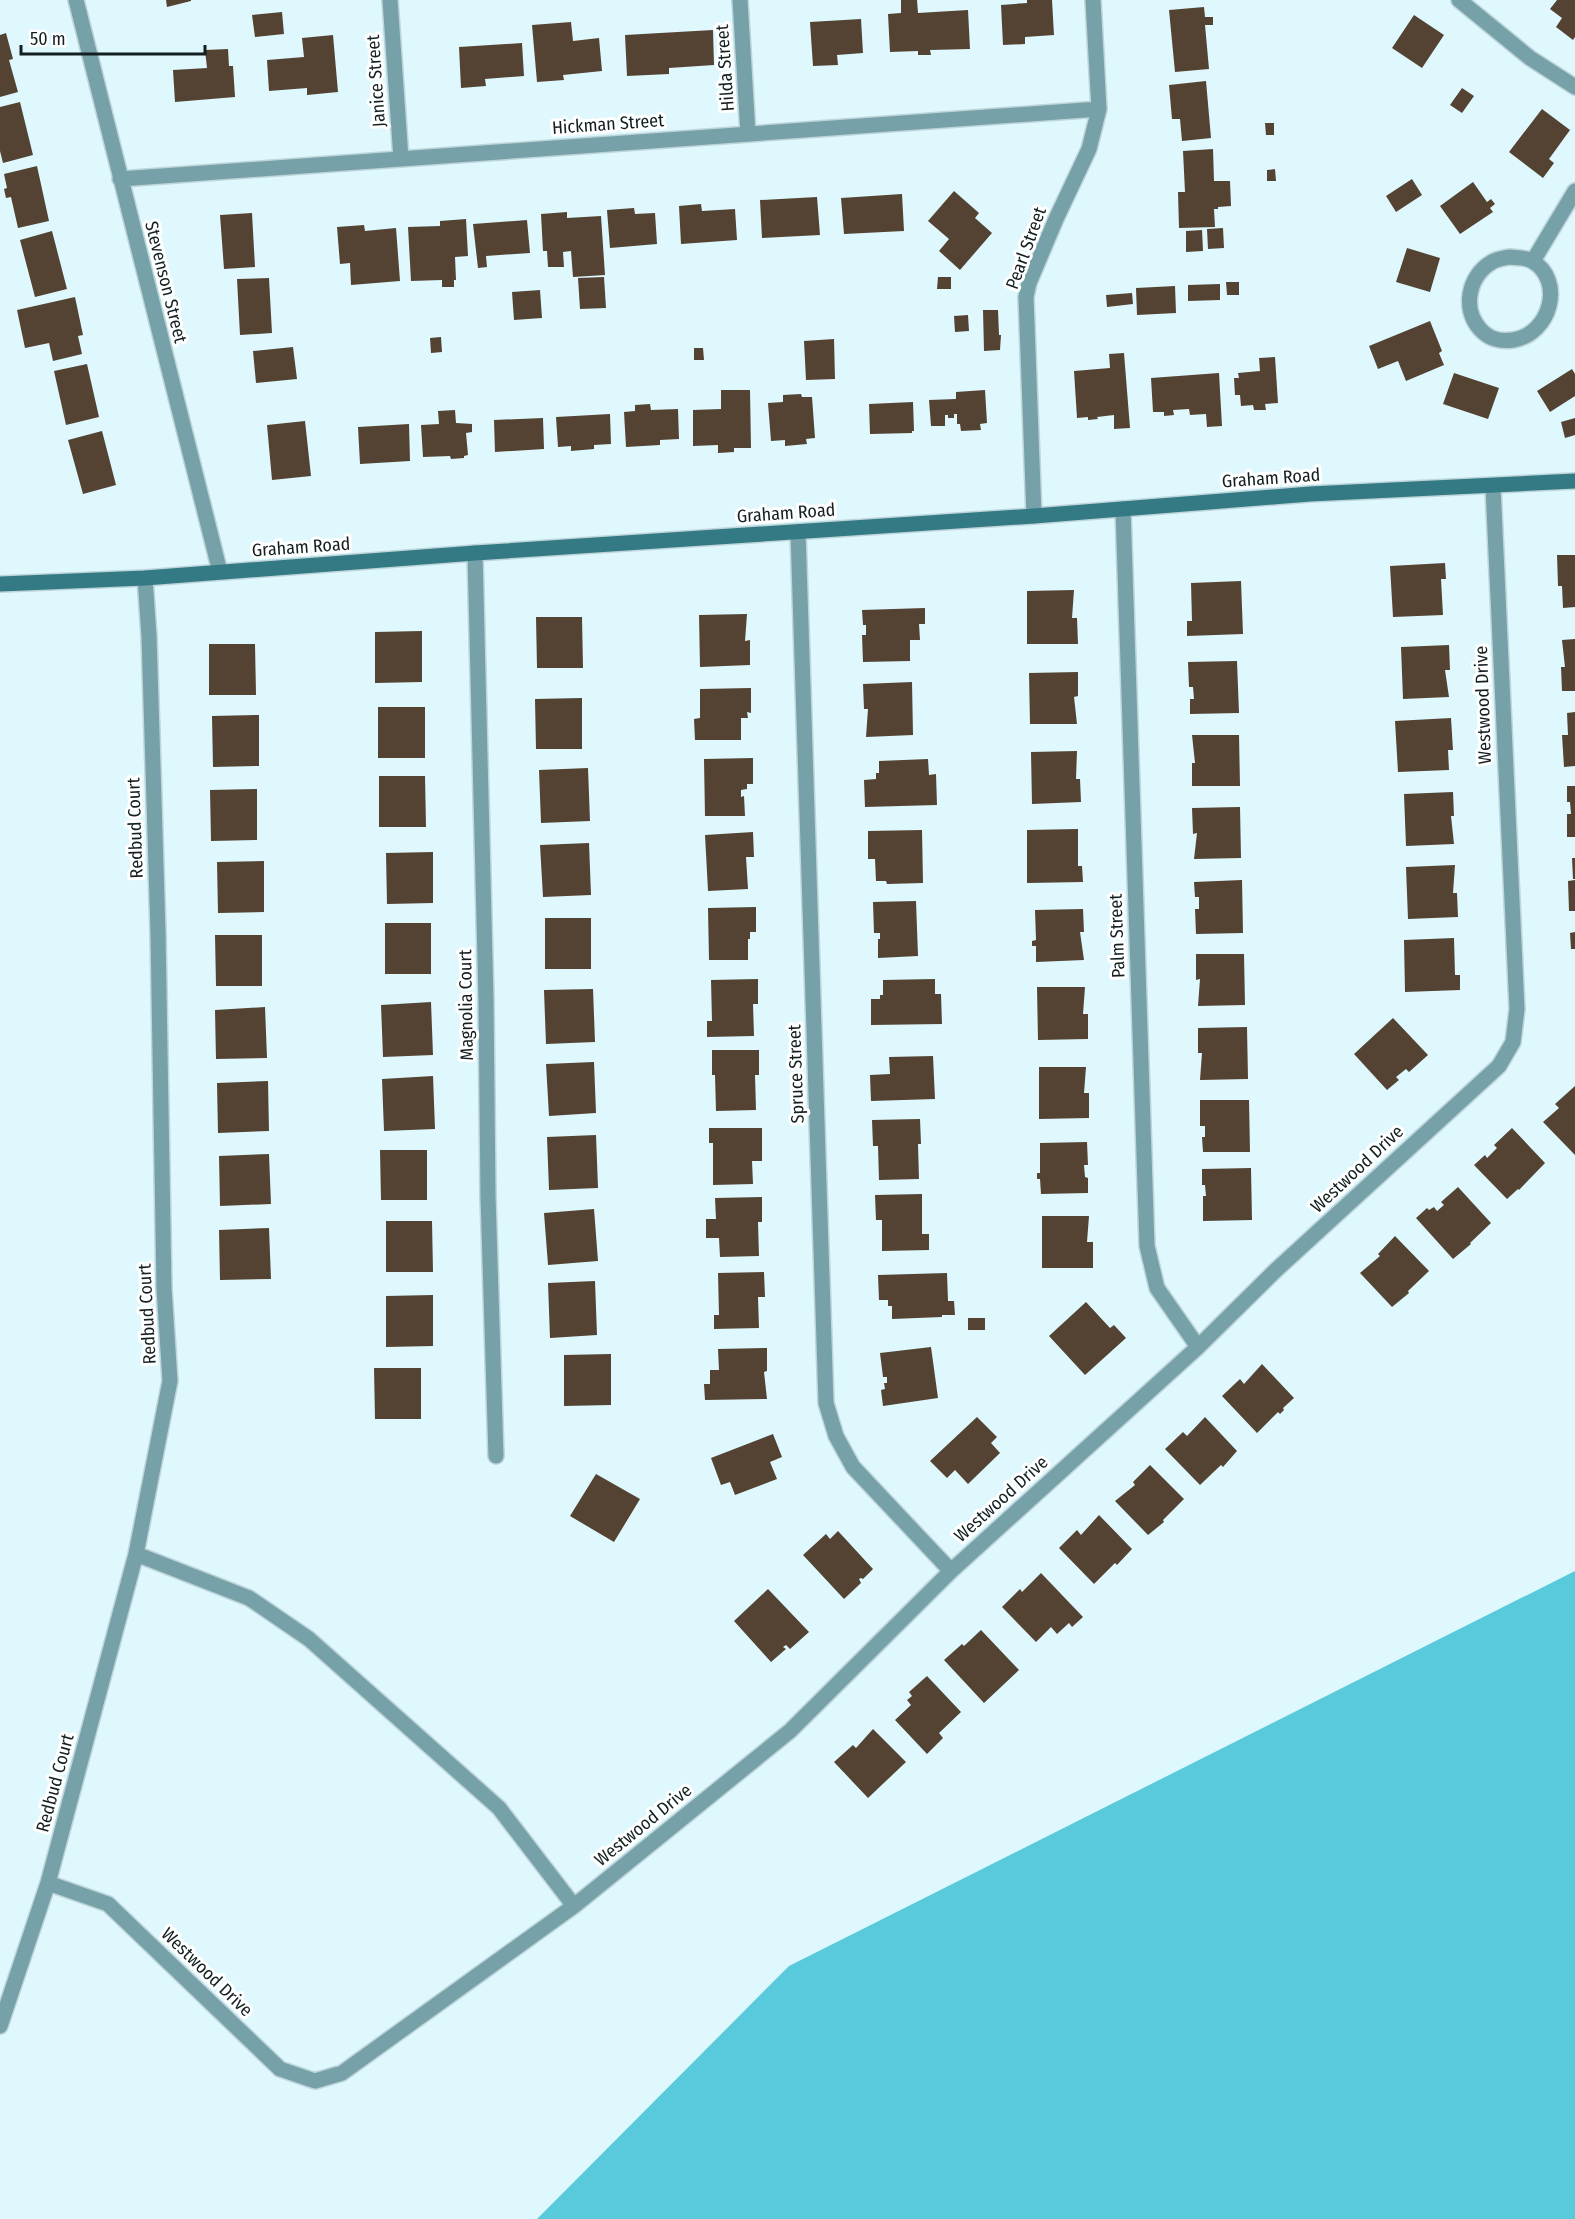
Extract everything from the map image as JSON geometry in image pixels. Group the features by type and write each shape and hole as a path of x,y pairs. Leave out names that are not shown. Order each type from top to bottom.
{"main road":[{"name":"Graham Road","path":"0,584 145,578 1310,495 1575,481"}],"street":[{"name":"Stevenson Street","path":"76,0 220,572"},
{"name":"Janice Street","path":"390,0 401,159"},
{"name":"Hilda Street","path":"740,0 748,134"},
{"name":"Pearl Street","path":"1034,516 1026,297 1029,283 1056,219 1089,149 1099,109 1093,0"},
{"path":"1459,0 1530,58 1575,87"},
{"name":"Hickman Street","path":"120,179 1099,109"},
{"path":"1533,261 1575,191"},
{"path":"1509,257 1533,261 1541,269 1549,285 1550,303 1544,320 1537,329 1522,338 1504,341 1487,337 1475,324 1470,312 1469,301 1473,284 1479,273 1492,262 1509,257"},
{"name":"Westwood Drive","path":"48,1883 108,1904 280,2069 315,2081 342,2073 574,1905 790,1731 951,1571 1198,1347 1276,1270 1499,1066 1513,1042 1517,1008 1493,487"},
{"name":"Palm Street","path":"1123,509 1147,1246 1157,1288 1198,1347"},
{"name":"Spruce Street","path":"798,532 826,1403 836,1436 853,1467 951,1571"},
{"name":"Magnolia Court","path":"475,553 486,1000 488,1196 496,1456"},
{"name":"Redbud Court","path":"0,2026 48,1883 136,1554 170,1381 164,1288 158,932 149,636 145,578"},
{"path":"136,1554 249,1598 309,1640 498,1808 574,1905"}],"shaded area":[{"path":"1575,1571 1575,2219 537,2219 789,1966"}],"building":[{"path":"166,0 191,0 191,1 167,7"},
{"path":"901,0 917,0 918,13 968,10 970,49 930,50 931,55 918,55 918,51 890,52 888,14 901,13"},
{"path":"1027,0 1052,0 1054,35 1025,37 1025,44 1003,45 1001,5 1027,3"},
{"path":"1557,0 1575,0 1575,37 1573,40 1556,27 1562,18 1550,9"},
{"path":"1204,7 1205,17 1213,17 1213,25 1205,25 1209,69 1175,72 1169,10"},
{"path":"282,12 284,34 255,37 252,15"},
{"path":"1414,15 1444,35 1422,68 1392,48"},
{"path":"861,19 863,53 837,55 838,65 813,66 810,22"},
{"path":"571,22 573,41 599,38 602,71 563,75 564,80 537,82 532,25"},
{"path":"713,30 714,65 669,68 669,74 627,76 625,35"},
{"path":"6,33 13,59 9,60 18,92 0,97 0,35"},
{"path":"333,35 338,92 307,95 307,88 269,91 267,60 304,57 302,38"},
{"path":"522,43 524,76 485,79 486,86 461,88 459,47"},
{"path":"228,49 229,66 233,66 235,97 175,102 173,70 207,68 205,50"},
{"path":"1206,81 1211,138 1182,141 1180,119 1172,119 1169,85"},
{"path":"1462,88 1474,96 1462,113 1450,105"},
{"path":"20,102 33,155 3,163 0,151 0,107"},
{"path":"1542,109 1570,130 1549,159 1554,163 1543,178 1509,152"},
{"path":"1265,123 1274,123 1274,135 1266,135"},
{"path":"1213,149 1214,181 1230,181 1231,206 1214,209 1215,227 1179,228 1178,192 1185,192 1183,151"},
{"path":"37,166 49,221 18,228 11,197 6,198 4,189 7,188 4,174"},
{"path":"1275,169 1276,181 1267,181 1267,170"},
{"path":"1412,179 1422,195 1396,212 1386,196"},
{"path":"1473,182 1487,202 1491,199 1495,204 1490,208 1493,212 1460,234 1440,206"},
{"path":"954,191 979,213 975,218 992,233 960,270 939,251 949,239 928,221"},
{"path":"902,194 904,231 844,234 841,198"},
{"path":"817,197 820,235 762,238 760,200"},
{"path":"701,204 702,211 735,209 737,240 681,244 679,206"},
{"path":"634,208 635,214 655,213 657,244 610,248 607,210"},
{"path":"567,212 567,218 601,216 605,275 573,277 571,251 563,252 564,267 548,267 547,251 543,251 541,214"},
{"path":"252,213 255,267 224,269 220,215"},
{"path":"466,219 468,256 455,257 454,287 442,287 442,280 411,281 408,227 440,226 440,221"},
{"path":"527,220 530,253 486,256 487,267 478,268 473,224"},
{"path":"364,225 365,231 396,228 400,281 351,285 350,263 340,264 337,227"},
{"path":"1223,228 1224,248 1208,249 1207,229"},
{"path":"1202,230 1203,251 1186,252 1186,231"},
{"path":"52,231 67,289 35,297 20,240"},
{"path":"1407,248 1440,258 1430,292 1396,282"},
{"path":"604,277 606,308 580,309 578,278"},
{"path":"938,277 951,277 951,289 937,289"},
{"path":"269,278 272,333 240,335 237,279"},
{"path":"1226,282 1239,282 1239,295 1227,295"},
{"path":"1220,284 1220,300 1188,301 1188,285"},
{"path":"1175,286 1176,313 1137,315 1136,288"},
{"path":"540,290 542,318 514,320 512,292"},
{"path":"1132,293 1133,304 1107,307 1106,295"},
{"path":"75,297 83,335 78,336 82,354 53,361 49,343 25,348 17,310"},
{"path":"983,310 998,310 1000,350 984,351"},
{"path":"968,315 969,331 955,332 954,316"},
{"path":"1430,321 1442,351 1439,353 1444,365 1406,381 1398,361 1378,369 1369,346"},
{"path":"441,337 442,352 431,353 430,338"},
{"path":"834,339 835,379 806,380 804,341"},
{"path":"293,347 297,379 256,383 253,351"},
{"path":"694,348 703,348 704,360 694,360"},
{"path":"1124,353 1130,428 1114,429 1114,415 1088,420 1088,417 1077,418 1074,371 1110,368 1109,354"},
{"path":"1275,357 1278,403 1265,404 1266,410 1254,410 1253,405 1241,406 1240,395 1235,395 1234,378 1239,378 1238,373 1260,371 1259,358"},
{"path":"87,364 99,417 66,425 54,371"},
{"path":"1572,369 1575,374 1575,396 1550,412 1537,391"},
{"path":"1219,373 1222,426 1207,427 1206,414 1190,415 1189,409 1173,410 1174,415 1164,416 1164,412 1153,412 1151,378"},
{"path":"1454,373 1499,388 1488,419 1443,404"},
{"path":"721,390 750,390 751,448 734,448 734,452 718,453 718,445 693,446 693,410 721,409"},
{"path":"985,390 987,423 980,424 981,430 961,431 960,424 957,424 957,414 954,414 954,418 948,418 948,415 945,415 945,426 931,426 929,400 956,399 956,392"},
{"path":"801,394 802,397 812,397 815,438 806,439 807,444 785,446 785,440 771,441 768,403 783,402 783,395"},
{"path":"913,402 914,431 912,433 870,434 869,404"},
{"path":"650,404 651,410 678,409 679,439 660,440 660,445 626,447 624,412 635,411 635,405"},
{"path":"455,410 456,423 472,424 472,432 466,433 468,455 464,458 451,459 450,456 423,457 421,425 439,424 438,411"},
{"path":"610,414 611,444 594,445 594,449 571,451 571,446 558,447 556,417"},
{"path":"543,418 544,449 495,452 494,420"},
{"path":"1575,418 1575,435 1565,438 1561,422"},
{"path":"305,421 311,476 272,480 267,425"},
{"path":"409,424 410,461 360,464 358,427"},
{"path":"102,431 116,485 83,494 68,440"},
{"path":"1557,555 1575,555 1575,607 1563,608 1562,586 1558,586"},
{"path":"1445,563 1446,579 1441,579 1443,615 1393,617 1390,566"},
{"path":"1241,581 1243,634 1187,636 1187,621 1192,621 1191,583"},
{"path":"1074,590 1072,618 1077,618 1078,644 1027,644 1027,591"},
{"path":"925,608 925,624 919,624 920,640 910,640 910,661 863,662 862,635 866,635 866,625 863,625 862,610"},
{"path":"747,614 745,641 750,640 750,665 700,667 699,615"},
{"path":"536,617 582,617 583,668 537,668"},
{"path":"422,631 422,682 375,683 375,632"},
{"path":"1575,639 1575,691 1562,691 1561,667 1565,667 1562,640"},
{"path":"209,644 255,644 256,695 209,695"},
{"path":"1449,645 1450,670 1445,670 1449,697 1403,699 1401,647"},
{"path":"1237,661 1239,713 1190,714 1190,699 1194,699 1193,687 1189,687 1188,662"},
{"path":"1078,672 1078,696 1074,697 1077,724 1030,724 1029,673"},
{"path":"912,682 913,735 866,737 868,709 864,709 863,684"},
{"path":"751,688 751,713 747,712 748,718 741,718 741,740 695,740 694,719 700,718 700,689"},
{"path":"582,698 582,749 536,749 535,699"},
{"path":"378,707 425,707 425,758 378,758"},
{"path":"1575,712 1575,766 1564,767 1562,735 1568,735 1567,713"},
{"path":"259,715 259,766 213,767 212,716"},
{"path":"1451,718 1453,750 1448,750 1449,770 1398,772 1395,721"},
{"path":"1192,735 1239,735 1240,786 1192,786 1192,763 1195,763"},
{"path":"1077,751 1076,779 1080,779 1081,802 1032,804 1031,752"},
{"path":"753,758 753,784 747,784 747,789 741,790 741,797 744,796 745,816 705,816 704,759"},
{"path":"928,759 929,775 936,774 937,805 865,807 864,780 876,779 876,773 879,773 879,761"},
{"path":"588,768 590,821 541,823 539,770"},
{"path":"379,776 425,776 426,827 379,827"},
{"path":"1567,786 1575,786 1575,837 1567,837 1567,814 1571,814 1570,802 1567,802"},
{"path":"257,789 257,840 211,841 210,790"},
{"path":"1453,792 1454,816 1451,816 1454,844 1406,846 1404,794"},
{"path":"1240,807 1241,858 1194,859 1197,833 1193,834 1192,808"},
{"path":"1078,829 1078,866 1082,866 1083,882 1027,883 1027,830"},
{"path":"922,830 923,883 887,884 886,881 876,881 875,859 868,859 868,831"},
{"path":"753,832 754,857 746,857 748,889 708,891 705,835"},
{"path":"589,843 591,895 543,897 540,845"},
{"path":"433,852 433,903 387,904 386,853"},
{"path":"1572,858 1575,858 1575,879 1573,879"},
{"path":"264,861 264,912 218,913 217,862"},
{"path":"1455,865 1453,893 1457,893 1458,917 1408,919 1406,867"},
{"path":"1242,880 1243,933 1196,934 1195,909 1199,909 1199,897 1195,897 1194,882"},
{"path":"1575,880 1575,911 1569,911 1568,881"},
{"path":"916,901 918,956 878,958 880,933 874,933 873,902"},
{"path":"756,907 756,932 750,932 750,939 748,939 748,960 709,960 708,908"},
{"path":"1083,909 1084,932 1080,932 1084,960 1036,962 1036,946 1032,946 1032,941 1036,940 1035,910"},
{"path":"545,918 591,918 591,969 545,969"},
{"path":"385,923 431,923 431,974 385,974"},
{"path":"1575,932 1575,949 1571,949 1570,933"},
{"path":"215,935 262,935 262,986 216,986"},
{"path":"1454,938 1455,975 1460,975 1460,990 1405,992 1404,940"},
{"path":"1196,954 1244,954 1245,1005 1198,1006 1200,979 1196,980"},
{"path":"758,979 758,1004 753,1004 754,1036 707,1037 707,1021 712,1021 711,980"},
{"path":"935,979 935,994 941,994 942,1024 871,1025 871,999 880,999 880,995 883,995 883,980"},
{"path":"1037,987 1085,987 1083,1014 1088,1014 1088,1039 1038,1040"},
{"path":"593,989 595,1042 546,1044 544,990"},
{"path":"431,1002 433,1055 383,1057 381,1005"},
{"path":"265,1007 267,1058 216,1059 215,1010"},
{"path":"1393,1018 1428,1055 1409,1072 1406,1069 1396,1077 1399,1080 1387,1090 1354,1054"},
{"path":"1247,1027 1248,1079 1200,1080 1202,1053 1198,1053 1198,1028"},
{"path":"712,1050 759,1050 759,1075 755,1075 756,1110 716,1111"},
{"path":"933,1056 935,1099 871,1101 870,1075 890,1074 889,1057"},
{"path":"594,1062 596,1113 549,1116 546,1064"},
{"path":"1039,1067 1086,1067 1084,1093 1089,1093 1089,1118 1039,1119"},
{"path":"433,1076 435,1129 384,1131 382,1079"},
{"path":"268,1081 269,1131 218,1133 217,1083"},
{"path":"1575,1086 1575,1155 1543,1122 1559,1108 1555,1104"},
{"path":"1200,1100 1249,1100 1250,1152 1203,1152 1202,1137 1205,1137 1205,1126 1200,1126"},
{"path":"920,1119 919,1179 879,1180 878,1146 873,1146 872,1120"},
{"path":"709,1128 762,1128 762,1161 752,1161 753,1184 713,1185 713,1143 709,1143"},
{"path":"1512,1128 1545,1163 1507,1199 1474,1165 1485,1155 1487,1158 1497,1148 1494,1145"},
{"path":"596,1135 598,1188 549,1190 547,1137"},
{"path":"1087,1142 1088,1165 1084,1165 1085,1177 1088,1178 1088,1193 1041,1194 1040,1179 1037,1179 1037,1173 1040,1173 1040,1143"},
{"path":"380,1150 427,1150 427,1200 381,1200"},
{"path":"269,1154 271,1204 220,1206 219,1156"},
{"path":"1251,1168 1252,1220 1203,1221 1203,1196 1206,1196 1205,1185 1202,1185 1202,1169"},
{"path":"1458,1187 1491,1223 1453,1259 1416,1218 1427,1208 1429,1210 1434,1207 1437,1211 1444,1205 1441,1202"},
{"path":"922,1194 922,1234 929,1234 929,1250 882,1251 882,1220 876,1220 875,1195"},
{"path":"762,1197 762,1222 758,1222 759,1256 720,1257 719,1238 706,1238 706,1219 716,1219 715,1198"},
{"path":"594,1209 598,1261 548,1265 544,1213"},
{"path":"1042,1216 1089,1216 1087,1242 1093,1242 1093,1268 1042,1268"},
{"path":"386,1221 432,1221 433,1272 386,1272"},
{"path":"269,1228 271,1279 220,1280 219,1230"},
{"path":"1395,1236 1429,1271 1408,1291 1409,1293 1392,1307 1360,1273 1380,1256 1378,1254"},
{"path":"764,1272 765,1297 758,1297 759,1328 714,1329 714,1315 719,1315 718,1273"},
{"path":"947,1273 948,1301 954,1301 955,1315 892,1319 892,1306 888,1306 888,1300 879,1300 878,1275"},
{"path":"595,1281 597,1335 550,1338 548,1283"},
{"path":"433,1295 433,1346 386,1347 386,1296"},
{"path":"1086,1302 1110,1328 1114,1325 1126,1338 1085,1375 1049,1336"},
{"path":"968,1318 985,1318 985,1330 968,1330"},
{"path":"931,1347 938,1398 883,1406 881,1390 885,1389 884,1383 887,1383 887,1377 883,1377 880,1353"},
{"path":"767,1348 767,1371 764,1372 767,1399 705,1400 704,1384 710,1384 710,1370 719,1370 718,1349"},
{"path":"611,1354 611,1405 564,1406 564,1355"},
{"path":"1262,1364 1294,1398 1280,1414 1278,1412 1257,1433 1222,1396 1240,1379 1244,1384"},
{"path":"374,1368 421,1368 421,1419 375,1419"},
{"path":"977,1417 997,1437 991,1443 1000,1453 968,1484 955,1470 947,1478 930,1461"},
{"path":"1205,1417 1237,1451 1223,1467 1221,1465 1200,1485 1165,1449 1183,1432 1187,1436"},
{"path":"773,1434 782,1457 770,1462 777,1479 735,1495 730,1482 721,1485 711,1458"},
{"path":"1150,1465 1184,1499 1163,1520 1164,1522 1148,1535 1115,1501 1135,1485 1133,1482"},
{"path":"596,1474 640,1499 614,1542 570,1516"},
{"path":"1099,1515 1132,1549 1094,1584 1059,1548 1077,1530 1081,1535"},
{"path":"838,1531 873,1569 863,1579 859,1579 861,1583 844,1599 803,1555 826,1534 830,1539"},
{"path":"1041,1573 1083,1617 1072,1627 1069,1623 1057,1634 1051,1627 1036,1642 1002,1607 1020,1589 1022,1592"},
{"path":"768,1589 809,1632 790,1649 786,1645 783,1647 786,1649 771,1662 734,1621"},
{"path":"981,1630 1019,1670 984,1703 944,1660"},
{"path":"927,1676 961,1712 939,1733 943,1738 927,1754 895,1720 911,1705 907,1700 912,1696 909,1692"},
{"path":"873,1729 906,1762 868,1798 834,1762 853,1745 856,1748"}]}
